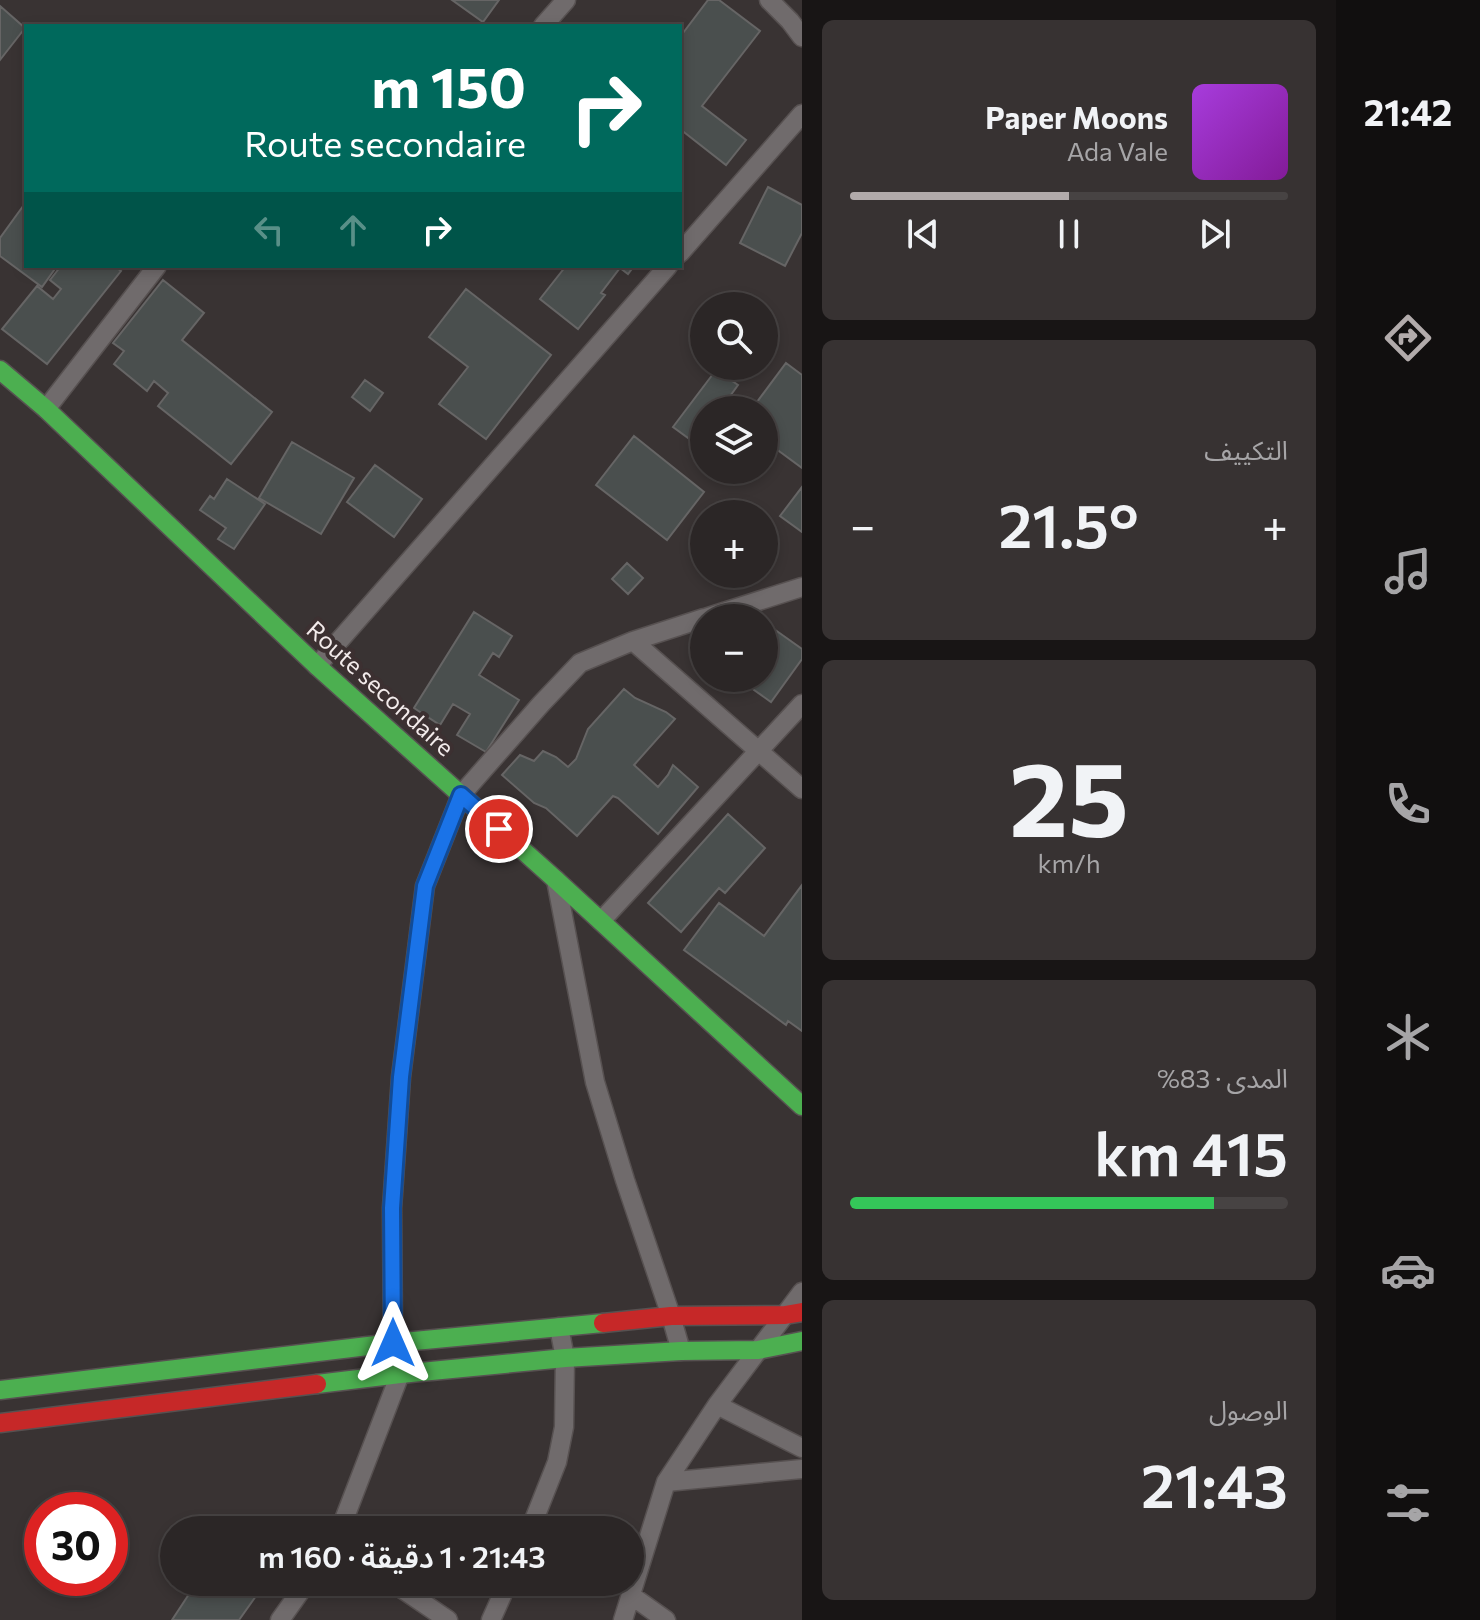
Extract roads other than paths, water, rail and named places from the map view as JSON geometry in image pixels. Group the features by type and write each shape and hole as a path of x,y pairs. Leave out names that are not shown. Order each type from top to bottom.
{"street":[{"path":"545,24 566,0"},
{"path":"769,0 802,37"},
{"path":"682,251 802,114"},
{"path":"46,409 155,268"},
{"path":"317,666 666,268"},
{"name":"Route secondaire","path":"0,370 46,409 317,666 802,1106"},
{"path":"748,604 802,587"},
{"path":"345,1516 400,1374 393,1343 392,1208 401,1077 425,886 461,795 580,663 690,623"},
{"path":"633,641 802,789"},
{"path":"601,921 802,704"},
{"path":"556,880 595,1082 681,1351"},
{"path":"644,1556 666,1482 758,1350 794,1313 802,1292"},
{"path":"0,1390 393,1343 671,1316 794,1313"},
{"path":"536,1516 557,1462 564,1427 565,1358 559,1327"},
{"path":"0,1423 400,1374 565,1358 758,1350 802,1341"},
{"path":"717,1405 802,1448"},
{"path":"666,1482 802,1469"},
{"path":"280,1620 297,1596"},
{"path":"411,1596 442,1618"},
{"path":"491,1620 502,1596"},
{"path":"623,1620 632,1596 666,1620"}]}
